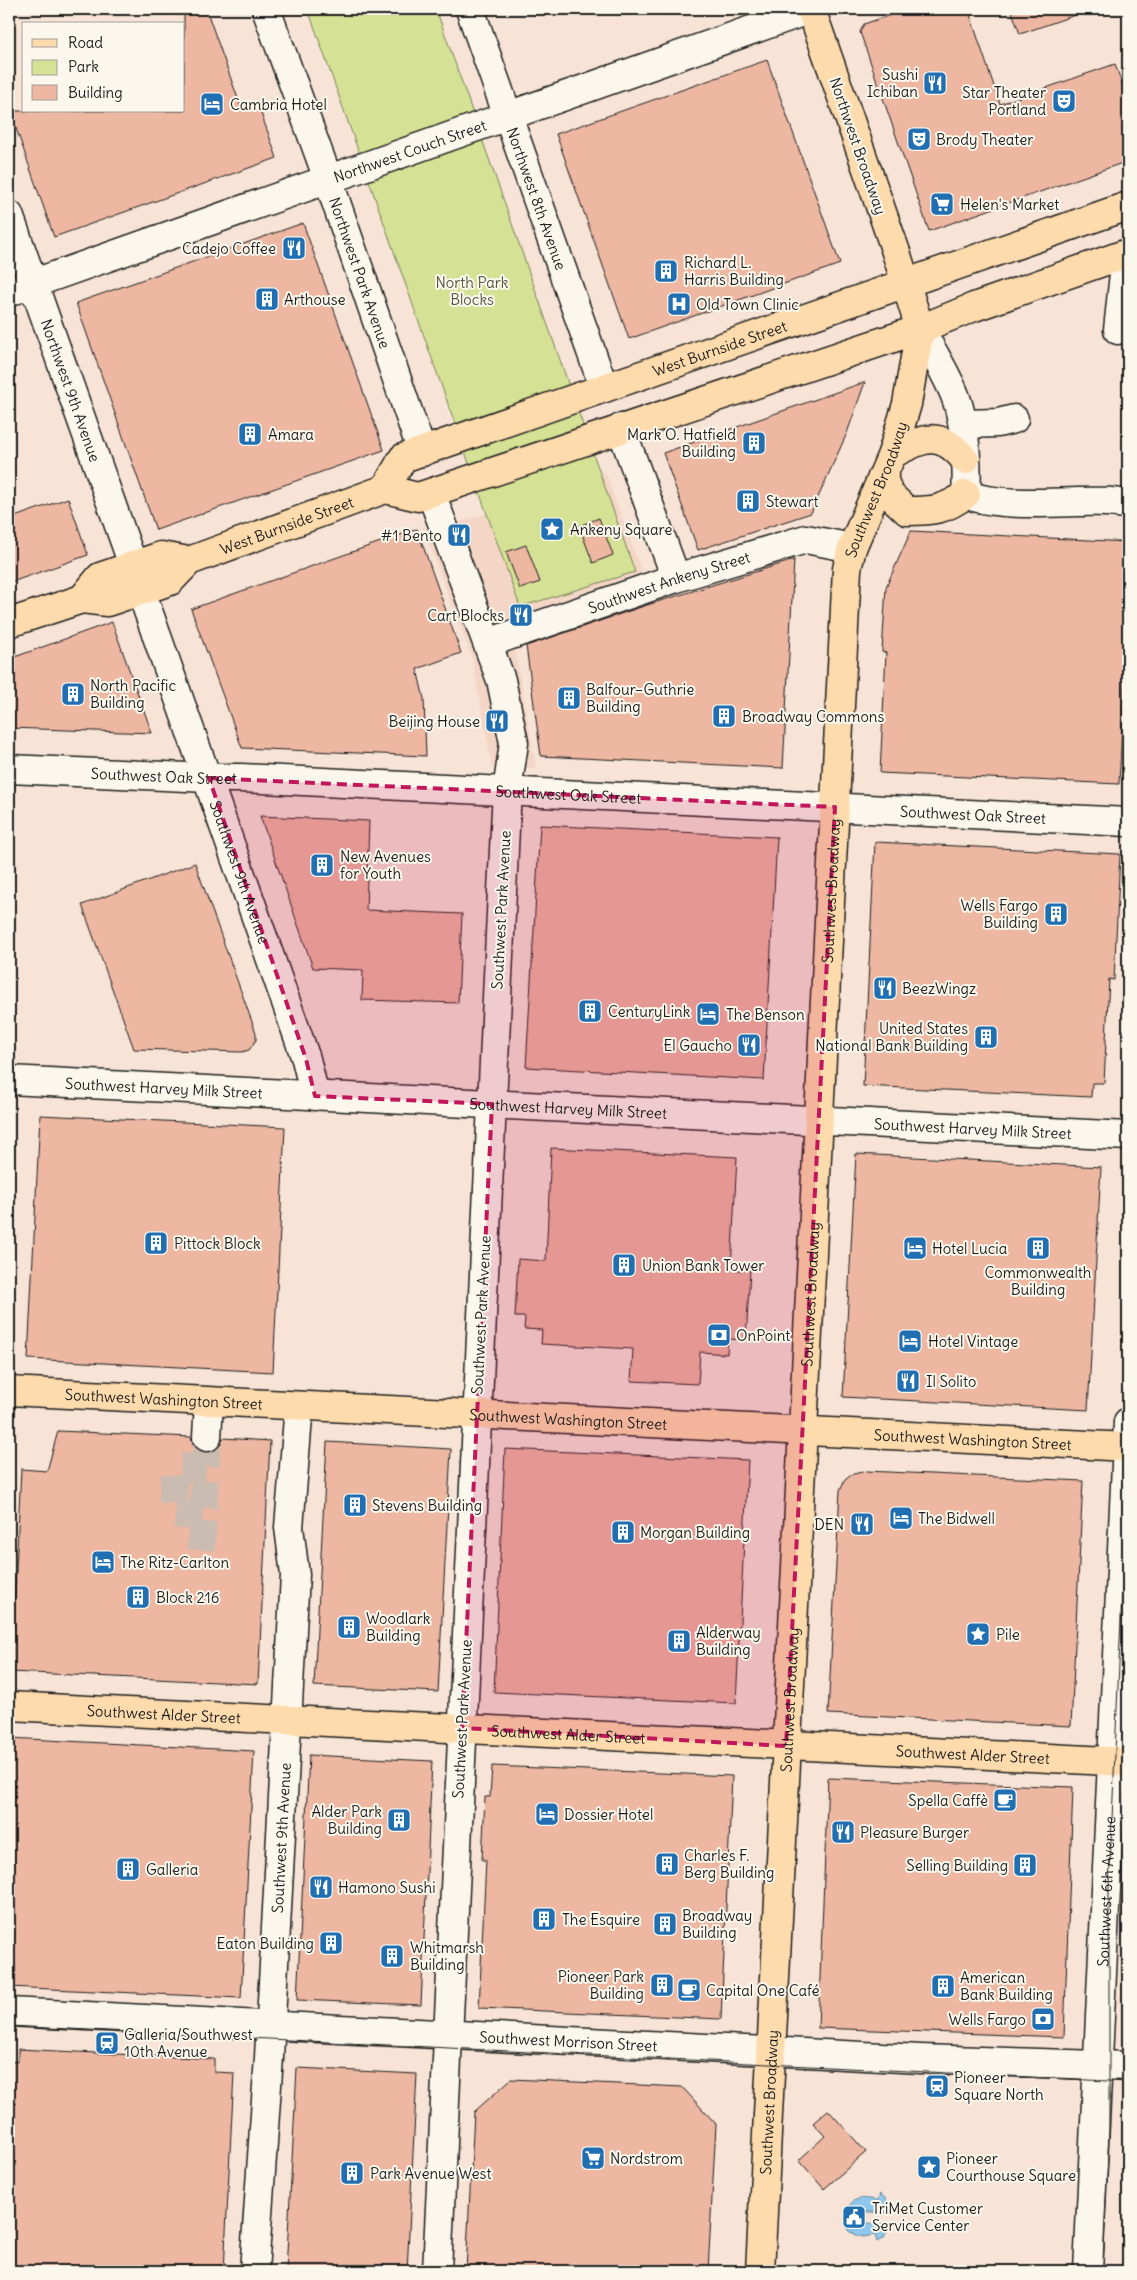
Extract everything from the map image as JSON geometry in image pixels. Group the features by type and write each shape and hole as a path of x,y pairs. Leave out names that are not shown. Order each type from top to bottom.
{"main road":[{"name":"Northwest Broadway","path":"811,9 905,284"},
{"name":"West Burnside Street","path":"9,623 82,599 107,602 170,581 189,561 384,490 403,458 1128,206"},
{"path":"384,490 418,497 431,493 920,329 974,307 1127,253"},
{"name":"Southwest Broadway","path":"760,2271 847,569 852,548 888,466 907,404 920,329 905,284"},
{"path":"965,460 954,446 943,440 930,438 916,441 888,466 890,494 907,511 933,511 951,505 966,494"},
{"path":"82,599 100,577 133,565 161,556 189,561"},
{"name":"Southwest Washington Street","path":"9,1392 803,1431 1128,1439"},
{"name":"Southwest Alder Street","path":"9,1706 1120,1762"}],"street":[{"name":"Northwest Park Avenue","path":"266,9 328,180 422,452"},
{"name":"Northwest 8th Avenue","path":"470,9 604,388"},
{"name":"Northwest Couch Street","path":"21,288 811,9"},
{"name":"Northwest 9th Avenue","path":"9,215 21,288 133,565"},
{"path":"1118,330 1127,253"},
{"name":"Southwest Broadway","path":"920,329 956,398 963,424 967,479 966,494"},
{"path":"963,424 998,423 1014,419"},
{"path":"621,428 676,578"},
{"name":"Southwest Park Avenue","path":"431,493 501,680 514,743 507,790 437,2271"},
{"path":"966,494 987,500 1053,503 1105,501 1128,505"},
{"name":"Southwest Ankeny Street","path":"488,643 676,578 806,539 852,548"},
{"name":"Southwest 9th Avenue","path":"141,591 209,778 306,1059 315,1096"},
{"name":"Southwest Oak Street","path":"9,769 507,790 1128,822"},
{"name":"Southwest Harvey Milk Street","path":"9,1080 1128,1136"},
{"path":"207,1438 209,1402"},
{"name":"Southwest 9th Avenue","path":"254,2271 295,1575 289,1527 299,1406"},
{"name":"Southwest 6th Avenue","path":"1088,2271 1098,2064 1120,1762 1128,1439"},
{"name":"Southwest Morrison Street","path":"9,2012 772,2051 1128,2066"}],"highlighted area":[{"path":"209,778 835,807 786,1746 462,1728 492,1104 315,1096 306,1059"}],"shaded area":[{"name":"Cart Blocks","path":"605,472 650,594 515,647 536,768 492,767 472,658 422,526 431,532"}],"green space":[{"name":"North Park Blocks","path":"308,9 436,9 635,572 520,607"}],"water":[{"path":"880,2194 886,2199 891,2213 848,2211 851,2203 854,2201 867,2199 877,2201"},
{"path":"848,2222 891,2225 884,2238 877,2242 875,2235 863,2237 853,2232 851,2233 847,2227"}],"building":[{"path":"184,9 206,9 241,107 257,102 277,158 54,237 10,111 185,112"},
{"path":"908,9 968,9 1000,104 1115,64 1128,101 1128,161 929,231 860,32 864,24"},
{"path":"1011,9 1083,9 1084,12 1020,34"},
{"path":"767,60 840,264 629,339 556,134"},
{"path":"303,223 384,450 156,530 76,303"},
{"path":"865,382 847,433 811,513 698,550 663,453"},
{"path":"68,498 88,555 9,583 9,519"},
{"path":"599,518 613,555 593,563 579,526"},
{"path":"417,529 461,653 417,669 424,699 426,756 242,748 191,609"},
{"path":"911,531 1128,542 1128,616 1119,784 880,773 886,653 882,652 886,587"},
{"path":"526,545 540,582 520,589 506,552"},
{"path":"794,560 783,768 541,756 526,646 647,605"},
{"name":"North Pacific Building","path":"112,622 152,733 9,728 9,659"},
{"path":"260,816 369,821 366,910 462,914 458,1003 362,1000 363,970 313,968"},
{"path":"540,825 777,837 764,1080 526,1067"},
{"path":"875,842 1120,854 1114,980 1109,979 1104,1083 1092,1083 1091,1097 863,1086"},
{"path":"195,863 256,1033 256,1040 249,1050 242,1052 134,1049 82,905"},
{"name":"Pittock Block","path":"40,1115 285,1127 273,1372 28,1359"},
{"name":"Union Bank Tower","path":"551,1148 737,1157 731,1270 750,1270 746,1340 728,1339 727,1354 700,1352 698,1384 631,1381 633,1349 541,1344 542,1330 524,1329 525,1317 515,1317 518,1259 546,1261"},
{"path":"856,1154 1101,1167 1088,1410 843,1397"},
{"name":"Block 216","path":"58,1431 191,1437 193,1444 198,1450 207,1453 214,1451 220,1446 223,1438 270,1441 258,1684 11,1672 21,1469 47,1471"},
{"path":"327,1442 451,1449 438,1692 314,1686"},
{"path":"505,1449 748,1460 736,1703 494,1692"},
{"path":"866,1471 1083,1481 1071,1726 828,1714 840,1490 845,1479 850,1475"},
{"name":"Galleria","path":"9,1738 254,1751 241,1998 9,1987"},
{"path":"309,1755 432,1761 421,2005 297,2000"},
{"path":"492,1766 732,1776 721,2019 479,2008 486,1860 482,1860 485,1797 490,1797"},
{"path":"828,1778 1073,1787 1064,2037 818,2028"},
{"path":"18,2049 214,2059 214,2072 234,2073 224,2271 9,2271 9,2061 18,2062"},
{"name":"Park Avenue West","path":"297,2068 417,2074 407,2271 286,2271"},
{"name":"Nordstrom","path":"511,2079 682,2087 716,2124 708,2271 466,2271 474,2112"},
{"path":"828,2110 866,2152 824,2189 799,2160 825,2136 813,2123"}],"tunnel":[{"path":"201,1550 207,1437"},
{"path":"203,1516 172,1514 175,1467 206,1468"}],"tram line":[{"path":"1103,2271 1109,2132 1109,1886 1128,1464"},
{"path":"9,2026 1128,2082"}],"place":[{"name":"Sushi Ichiban","path":"935,83"},
{"name":"Star Theater Portland","path":"1064,101"},
{"name":"Cambria Hotel","path":"212,104"},
{"name":"Brody Theater","path":"919,139"},
{"name":"Helen's Market","path":"942,204"},
{"name":"Cadejo Coffee","path":"294,248"},
{"name":"Richard L. Harris Building","path":"666,271"},
{"name":"Arthouse","path":"267,299"},
{"name":"Old Town Clinic","path":"679,304"},
{"name":"Amara","path":"250,434"},
{"name":"Mark O. Hatfield Building","path":"754,443"},
{"name":"Stewart","path":"748,501"},
{"name":"Ankeny Square","path":"552,529"},
{"name":"#1 Bento","path":"459,535"},
{"name":"Cart Blocks","path":"521,615"},
{"name":"North Pacific Building","path":"73,694"},
{"name":"Balfour–Guthrie Building","path":"569,698"},
{"name":"Broadway Commons","path":"724,716"},
{"name":"Beijing House","path":"497,721"},
{"name":"New Avenues for Youth","path":"322,865"},
{"name":"Wells Fargo Building","path":"1056,914"},
{"name":"BeezWingz","path":"885,988"},
{"name":"CenturyLink","path":"590,1011"},
{"name":"The Benson","path":"708,1014"},
{"name":"United States National Bank Building","path":"986,1037"},
{"name":"El Gaucho","path":"749,1045"},
{"name":"Pittock Block","path":"156,1243"},
{"name":"Hotel Lucia","path":"915,1248"},
{"name":"Commonwealth Building","path":"1038,1248"},
{"name":"Union Bank Tower","path":"624,1265"},
{"name":"OnPoint","path":"719,1335"},
{"name":"Hotel Vintage","path":"910,1341"},
{"name":"Il Solito","path":"908,1381"},
{"name":"Stevens Building","path":"355,1505"},
{"name":"The Bidwell","path":"901,1518"},
{"name":"DEN","path":"862,1524"},
{"name":"Morgan Building","path":"623,1532"},
{"name":"The Ritz-Carlton","path":"103,1562"},
{"name":"Block 216","path":"138,1597"},
{"name":"Woodlark Building","path":"349,1627"},
{"name":"Pile","path":"978,1634"},
{"name":"Alderway Building","path":"679,1641"},
{"name":"Spella Caffè","path":"1005,1800"},
{"name":"Dossier Hotel","path":"547,1814"},
{"name":"Alder Park Building","path":"399,1820"},
{"name":"Pleasure Burger","path":"843,1832"},
{"name":"Charles F. Berg Building","path":"667,1864"},
{"name":"Selling Building","path":"1025,1865"},
{"name":"Galleria","path":"128,1869"},
{"name":"Hamono Sushi","path":"321,1887"},
{"name":"The Esquire","path":"544,1919"},
{"name":"Broadway Building","path":"665,1924"},
{"name":"Eaton Building","path":"331,1943"},
{"name":"Whitmarsh Building","path":"392,1956"},
{"name":"Pioneer Park Building","path":"662,1985"},
{"name":"American Bank Building","path":"943,1986"},
{"name":"Capital One Café","path":"689,1990"},
{"name":"Wells Fargo","path":"1043,2019"},
{"name":"Galleria/Southwest 10th Avenue","path":"107,2043"},
{"name":"Pioneer Square North","path":"937,2086"},
{"name":"Nordstrom","path":"593,2158"},
{"name":"Pioneer Courthouse Square","path":"929,2167"},
{"name":"Park Avenue West","path":"352,2173"},
{"name":"TriMet Customer Service Center","path":"854,2217"}]}
